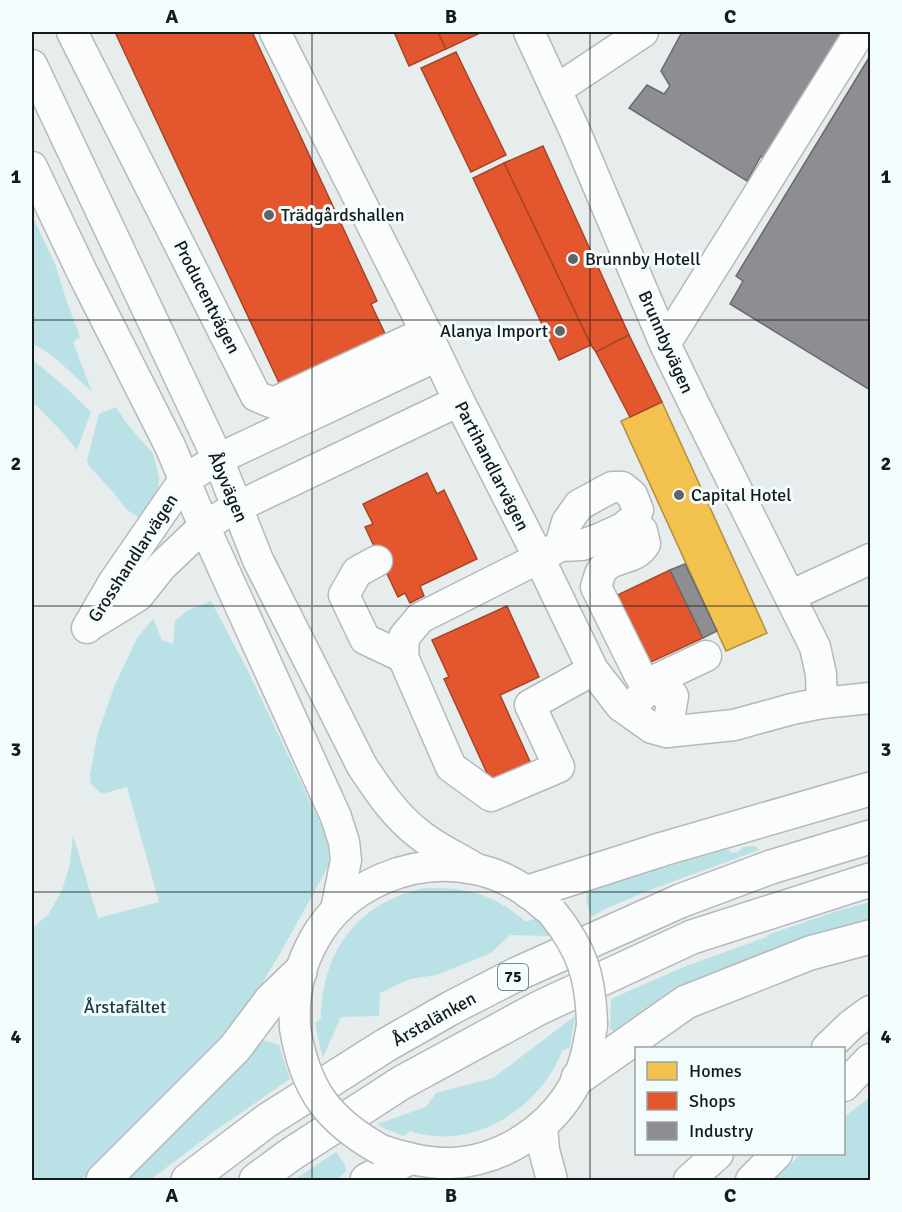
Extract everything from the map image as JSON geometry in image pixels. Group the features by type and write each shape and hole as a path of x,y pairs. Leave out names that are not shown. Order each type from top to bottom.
{"highway":[{"path":"540,902 663,849 870,789"},
{"name":"Årstalänken","path":"188,1180 266,1121 386,1045 517,974 680,901 771,867 870,837"},
{"name":"75","path":"256,1180 290,1155 401,1083 539,1008 692,937 870,880"},
{"path":"578,1078 686,1002 810,953 870,936"},
{"path":"103,1180 235,1048 271,1000 300,972"},
{"path":"367,1180 406,1157"}],"street":[{"name":"Producentvägen","path":"72,32 256,396 273,403 432,344"},
{"name":"Partihandlarvägen","path":"275,32 459,401 549,552 593,670 621,706 652,728 667,732"},
{"path":"556,90 643,32"},
{"path":"665,344 860,32"},
{"name":"Brunnbyvägen","path":"533,33 665,344 815,647 821,674 822,703"},
{"name":"Åbyvägen","path":"32,65 218,459 264,571 362,766 378,791 419,834 476,868"},
{"name":"Åbyvägen","path":"32,167 170,446 336,817 344,842 346,860 336,910"},
{"name":"Grosshandlarvägen","path":"432,344 218,459 184,480 113,583 87,627 138,596 161,567 204,526 237,507 459,401"},
{"path":"549,552 579,505 612,487 622,487 632,495 638,510 634,519 628,524 582,544 549,552 420,618 404,637 403,657 451,767 491,796 559,767 530,705 593,670"},
{"path":"628,524 642,531 645,544 642,550 608,564 600,573 596,587 640,676 661,689"},
{"path":"790,596 870,559"},
{"path":"377,561 357,572 344,595 365,639 403,657"},
{"path":"630,713 706,656"},
{"path":"661,689 667,732 734,725 822,703 870,698"},
{"path":"406,1157 451,1163 471,1161 490,1156 526,1138 542,1126 562,1104 578,1078 588,1049 592,1024 592,1000 582,960 567,931 540,902 512,882 476,868 450,865 425,866 400,871 356,894 336,910 320,930 307,953 300,972 294,1003 299,1054 308,1078 321,1101 338,1120 358,1137 459,1180"},
{"path":"828,1047 870,1011"},
{"path":"845,1084 870,1059"},
{"path":"845,1100 870,1087"},
{"path":"542,1126 543,1150 552,1180"},
{"path":"689,1180 717,1155"},
{"path":"751,1180 776,1155"}],"green space":[{"path":"32,215 55,264 80,337 73,342 92,392 53,356 32,343"},
{"path":"32,359 91,412 77,450 33,402"},
{"path":"116,407 153,453 159,477 158,496 140,518 127,510 89,466 87,460 99,414"},
{"name":"Årstafältet","path":"211,601 248,671 328,839 329,865 247,1008 188,1077 81,1180 32,1180 32,928 48,915 62,890 70,864 73,835 98,918 159,902 127,787 102,794 91,784 90,775 97,736 114,687 137,638 153,619 162,640 173,644 175,621 188,610"},
{"path":"755,846 759,850 647,891 591,917 586,899 588,891 594,888 728,849 734,853 743,847"},
{"path":"425,888 454,889 479,894 514,912 526,922 536,918 550,936 510,935 491,953 436,975 410,979 380,993 379,1016 341,1017 323,1057 315,1023 321,1018 328,971 337,951 348,933 381,905 401,895"},
{"path":"870,902 870,919 744,962 678,990 643,1010 615,1033 610,1028 611,999 688,965 767,937 767,935"},
{"path":"575,1016 570,1047 562,1051 552,1072 538,1091 501,1121 456,1136 433,1136 410,1131 404,1136 377,1124 426,1107 436,1093 493,1078"},
{"path":"260,1039 279,1045 290,1079 216,1130 150,1180 123,1180"},
{"path":"870,1097 870,1180 774,1180 800,1155 845,1155 845,1116"},
{"path":"336,1152 346,1168 339,1177 324,1181 294,1180"}],"building: Homes":[{"name":"Capital Hotel","path":"662,402 767,633 726,651 621,421"}],"building: Shops":[{"name":"Trädgårdshallen","path":"115,32 252,32 377,301 371,304 387,338 281,387"},
{"path":"394,32 438,32 446,49 409,66"},
{"path":"438,32 479,32 480,33 446,49"},
{"path":"456,52 506,155 471,172 421,68"},
{"path":"543,146 629,335 596,352 504,163"},
{"path":"504,163 591,345 559,360 473,178"},
{"path":"629,335 662,402 630,417 596,352"},
{"path":"427,473 437,494 444,490 477,559 420,586 424,596 410,603 405,593 398,597 365,527 373,524 363,504"},
{"path":"670,570 703,638 640,667 609,599"},
{"path":"507,606 539,677 500,695 532,766 492,784 444,679 449,677 432,640"}],"building: Industry":[{"path":"682,32 842,32 765,159 761,156 747,181 629,108 647,85 664,94 670,86 661,71"},
{"path":"870,56 870,390 730,304 743,281 736,276"},
{"path":"685,564 717,631 703,638 670,570"}],"place":[{"name":"Trädgårdshallen","path":"269,215"},
{"name":"Brunnby Hotell","path":"573,259"},
{"name":"Alanya Import","path":"560,331"},
{"name":"Capital Hotel","path":"679,495"}]}
